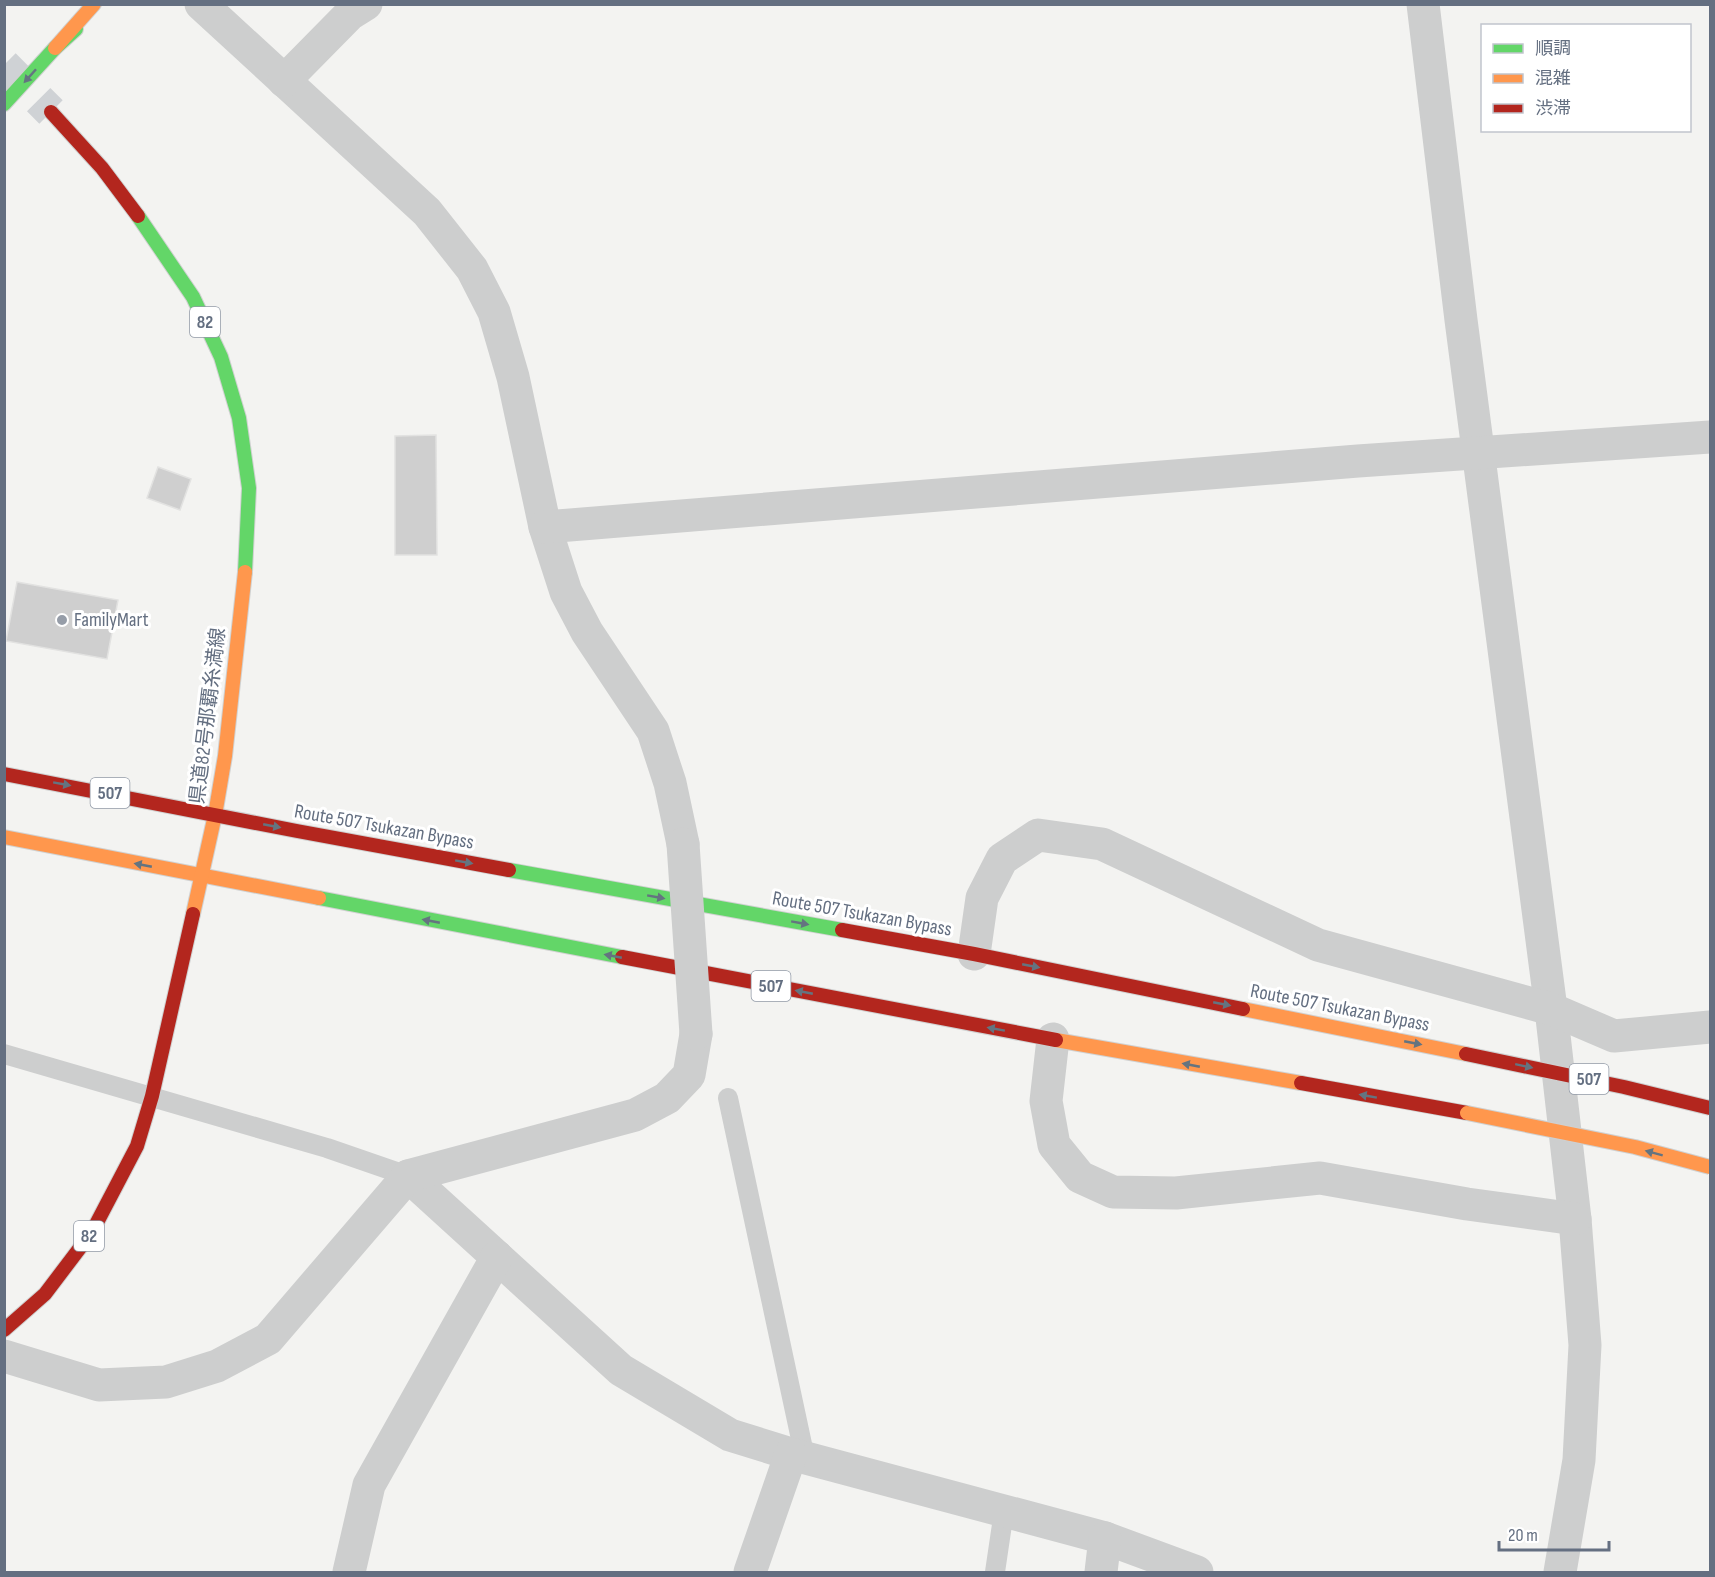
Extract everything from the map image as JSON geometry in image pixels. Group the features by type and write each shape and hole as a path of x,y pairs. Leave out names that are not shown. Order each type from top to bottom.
{"main road":[{"path":"4,104 94,4"},
{"path":"55,48 105,4"},
{"name":"県道82号那覇糸満線","path":"4,1330 45,1294 92,1232 137,1146 152,1096 215,815 225,756 245,576 249,488 239,418 221,357 194,297 146,226 102,168 51,112"},
{"name":"Route 507 Tsukazan Bypass","path":"4,774 215,815 974,954 1624,1087 1710,1108"},
{"name":"507","path":"4,837 1053,1039 1467,1113 1635,1148 1710,1167"}],"street":[{"path":"4,1356 99,1385 166,1382 217,1366 268,1340 408,1176 635,1115 668,1098 689,1075 696,1034 683,844 670,783 653,731 587,632 566,592 545,527 513,377 494,312 472,269 426,212 201,4"},
{"path":"284,81 350,14 366,4"},
{"path":"1423,4 1551,1009 1575,1220 1585,1345 1579,1460 1560,1572"},
{"path":"545,527 1358,461 1710,437"},
{"path":"974,954 982,898 1002,859 1038,835 1102,844 1318,945 1551,1009 1614,1036 1710,1027"},
{"path":"1053,1039 1047,1101 1054,1145 1080,1177 1113,1192 1176,1193 1320,1178 1575,1220"},
{"path":"408,1176 621,1370 730,1435 798,1456 1105,1538 1197,1572"},
{"path":"349,1572 369,1485 497,1257"},
{"path":"750,1572 798,1456"},
{"path":"1101,1572 1105,1538"}],"lane":[{"path":"4,1054 327,1148 408,1176"},
{"path":"728,1098 798,1456"},
{"path":"994,1572 1004,1511"}],"building":[{"path":"436,435 437,555 395,555 395,436"},
{"path":"158,467 191,479 180,510 147,498"},
{"name":"FamilyMart","path":"17,582 118,600 107,659 6,641"}],"tunnel":[{"path":"4,65 51,112"}],"traffic: fast":[{"path":"4,104 55,48 76,29"},
{"path":"138,216 193,297 221,357 239,418 249,488 245,572"},
{"path":"509,870 842,930"},
{"path":"319,898 622,957"}],"traffic: slow":[{"path":"55,48 94,4"},
{"path":"193,914 215,815 225,756 245,572"},
{"path":"4,837 319,898"},
{"path":"1243,1009 1466,1054"},
{"path":"1056,1040 1301,1083"},
{"path":"1467,1113 1635,1147 1710,1167"}],"traffic: jam":[{"path":"51,112 102,168 138,216"},
{"path":"4,774 509,870"},
{"path":"4,1330 45,1294 92,1232 137,1146 152,1096 193,914"},
{"path":"842,930 974,954 1243,1009"},
{"path":"622,957 1056,1040"},
{"path":"1466,1054 1624,1087 1710,1108"},
{"path":"1301,1083 1467,1113"}],"place":[{"name":"FamilyMart","path":"62,620"}]}
